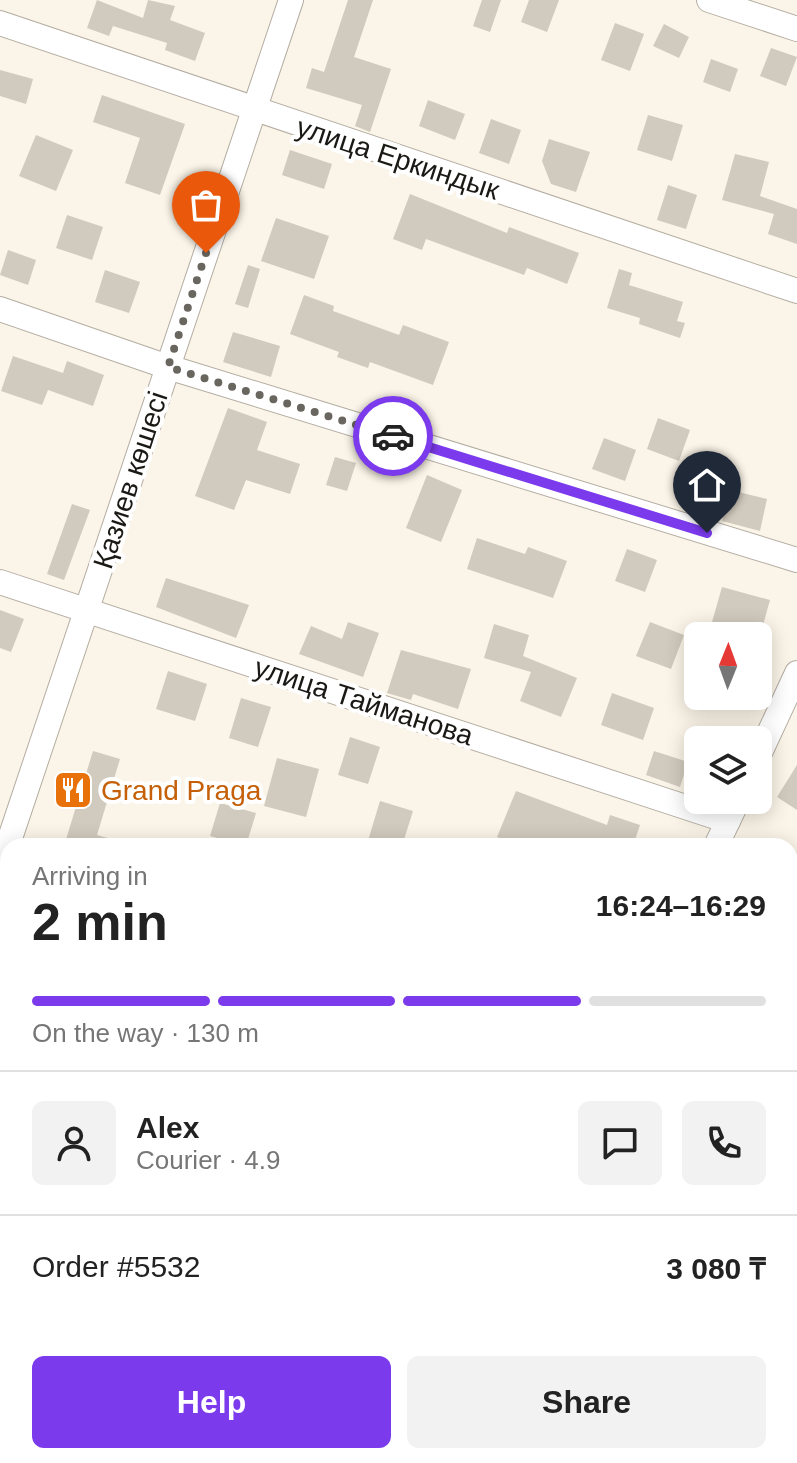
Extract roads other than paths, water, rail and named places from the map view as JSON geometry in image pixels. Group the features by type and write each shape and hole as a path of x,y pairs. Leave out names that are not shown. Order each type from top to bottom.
{"street":[{"name":"Қазиев көшесі","path":"11,838 291,0"},
{"path":"709,0 797,29"},
{"name":"улица Еркиндык","path":"0,23 254,111 797,291"},
{"path":"0,309 168,367 797,560"},
{"name":"улица Тайманова","path":"0,582 684,795"},
{"path":"772,727 797,673"},
{"path":"720,838 731,814"}],"place":[{"name":"Grand Praga","path":"73,790"}]}
